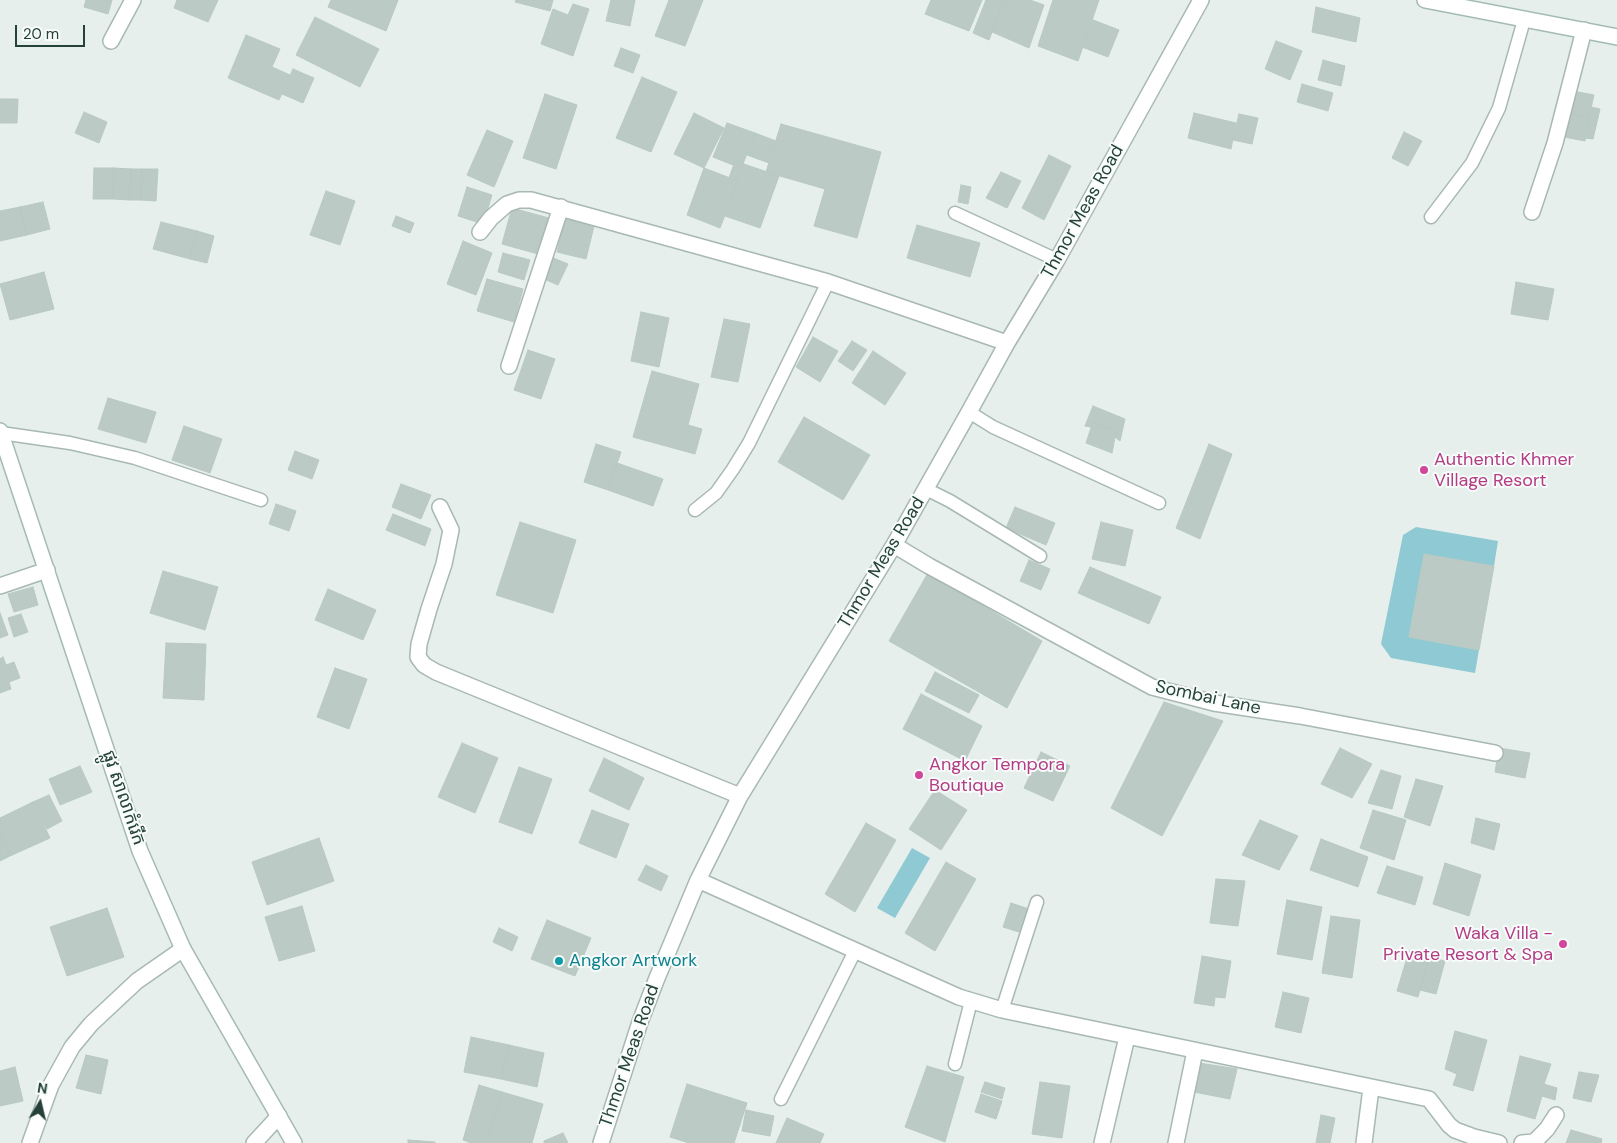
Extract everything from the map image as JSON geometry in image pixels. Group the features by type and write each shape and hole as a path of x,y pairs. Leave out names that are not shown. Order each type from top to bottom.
{"street":[{"path":"111,41 133,0"},
{"name":"Thmor Meas Road","path":"601,1143 640,1022 698,880 740,796 894,545 1007,343 1057,260 1201,0"},
{"path":"1426,0 1524,20 1617,36"},
{"path":"1532,212 1555,143 1584,30"},
{"path":"480,232 491,218 507,204 531,200 828,282 1007,343"},
{"path":"509,366 561,207"},
{"name":"ផ្លូវ សាលាកំរើក","path":"0,432 140,851 183,948 294,1143"},
{"path":"440,507 451,530 444,564 420,644 418,658 424,665 436,672 740,796"},
{"name":"Sombai Lane","path":"894,545 929,566 1152,687 1214,703 1300,716 1495,753"},
{"path":"0,586 47,570"},
{"path":"698,880 941,990 971,1001 1002,1010 1127,1037 1429,1099 1455,1130 1499,1143"},
{"path":"30,1143 51,1086 72,1047 91,1024 137,981 183,948"},
{"path":"1102,1143 1127,1037"},
{"path":"1176,1143 1195,1051"},
{"path":"1364,1143 1371,1088"},
{"path":"1522,1143 1534,1142 1547,1129 1556,1115"},
{"path":"254,1143 279,1116"}],"lane":[{"path":"1431,217 1472,163 1499,108 1524,20"},
{"path":"955,213 1057,260"},
{"path":"694,510 716,493 749,443 828,282"},
{"path":"970,412 993,427 1159,503"},
{"path":"0,432 70,443 135,458 261,500"},
{"path":"926,489 950,501 1040,556"},
{"path":"1002,1010 1037,902"},
{"path":"781,1099 855,951"},
{"path":"955,1064 971,1001"}],"water":[{"path":"1416,527 1498,541 1494,566 1424,555 1409,637 1479,650 1475,673 1391,658 1381,644 1403,535"},
{"path":"912,848 930,858 895,918 877,908"}],"building":[{"path":"86,0 112,0 108,14 84,7"},
{"path":"177,0 218,0 208,22 174,8"},
{"path":"331,0 398,0 386,31 328,7"},
{"path":"516,0 553,0 550,11 515,2"},
{"path":"611,0 635,0 630,26 606,21"},
{"path":"669,0 703,0 685,46 655,36"},
{"path":"931,0 982,0 969,31 925,14"},
{"path":"986,0 1004,0 989,40 973,33"},
{"path":"1004,0 1030,0 1044,5 1029,48 992,32"},
{"path":"1053,0 1099,0 1078,61 1038,46"},
{"path":"573,4 589,9 573,56 541,44 553,9 568,15"},
{"path":"1316,7 1360,18 1356,42 1312,32"},
{"path":"315,17 379,49 360,87 296,55"},
{"path":"1093,20 1119,30 1108,57 1082,47"},
{"path":"246,35 280,49 272,67 290,75 279,100 228,78"},
{"path":"1276,41 1302,51 1290,80 1265,69"},
{"path":"621,48 640,55 633,73 614,66"},
{"path":"1323,60 1345,66 1341,86 1318,80"},
{"path":"293,69 314,78 303,103 282,94"},
{"path":"642,77 677,92 651,152 616,138"},
{"path":"1302,84 1333,93 1328,111 1297,102"},
{"path":"1573,91 1594,95 1589,117 1568,113"},
{"path":"545,94 577,105 556,169 523,158"},
{"path":"0,99 18,99 17,123 0,123"},
{"path":"1591,107 1600,109 1593,139 1585,138"},
{"path":"84,112 107,122 99,143 75,133"},
{"path":"694,113 724,128 704,168 674,154"},
{"path":"1194,113 1236,123 1231,149 1188,138"},
{"path":"1568,113 1589,117 1585,141 1564,137"},
{"path":"1239,114 1258,118 1252,144 1233,140"},
{"path":"727,123 755,133 743,164 735,161 733,165 713,157"},
{"path":"781,124 881,152 857,238 814,226 825,189 766,172"},
{"path":"487,130 513,141 494,187 467,175"},
{"path":"1404,132 1422,141 1408,166 1392,158"},
{"path":"755,133 776,141 769,163 747,155"},
{"path":"1049,155 1071,166 1044,220 1022,208"},
{"path":"735,161 779,176 760,228 725,216 738,181 729,178"},
{"path":"94,168 114,168 113,199 93,199"},
{"path":"114,168 131,169 130,200 113,199"},
{"path":"704,168 738,181 720,228 687,215"},
{"path":"131,169 142,169 141,200 130,200"},
{"path":"142,169 158,169 156,201 141,200"},
{"path":"1001,172 1021,181 1007,208 986,198"},
{"path":"961,185 971,187 968,204 958,202"},
{"path":"467,187 492,195 483,224 458,216"},
{"path":"326,191 355,201 340,245 310,235"},
{"path":"43,202 50,229 27,235 20,207"},
{"path":"20,207 27,235 0,241 0,211"},
{"path":"512,208 549,218 538,254 502,244"},
{"path":"396,216 414,223 410,233 392,226"},
{"path":"565,219 594,226 586,259 557,252"},
{"path":"161,222 197,231 190,259 153,249"},
{"path":"917,225 980,243 970,277 907,258"},
{"path":"197,231 214,236 207,263 190,259"},
{"path":"463,241 492,253 476,295 447,284"},
{"path":"503,253 530,260 524,280 498,272"},
{"path":"551,257 568,264 558,285 542,278"},
{"path":"44,272 54,309 10,320 0,284"},
{"path":"487,279 523,289 514,322 477,311"},
{"path":"1516,282 1554,289 1548,320 1511,314"},
{"path":"641,312 669,318 659,367 631,361"},
{"path":"724,319 750,324 738,382 711,377"},
{"path":"813,337 838,351 820,382 796,367"},
{"path":"852,341 867,350 853,371 838,361"},
{"path":"528,350 555,359 541,399 514,390"},
{"path":"873,351 906,373 885,405 852,383"},
{"path":"652,371 699,384 688,425 702,429 695,454 633,437"},
{"path":"108,398 156,412 146,443 98,429"},
{"path":"1093,406 1125,419 1120,441 1115,437 1116,432 1093,422 1091,427 1085,426"},
{"path":"804,417 870,455 843,500 778,462"},
{"path":"1093,422 1116,432 1112,453 1086,443"},
{"path":"184,426 222,439 210,473 172,460"},
{"path":"596,444 621,452 608,490 584,482"},
{"path":"1209,444 1232,454 1200,539 1176,528"},
{"path":"295,451 319,460 312,479 288,470"},
{"path":"617,463 663,479 653,506 608,490"},
{"path":"401,484 431,495 421,519 392,507"},
{"path":"276,504 296,511 289,531 269,524"},
{"path":"1015,507 1055,523 1046,545 1006,528"},
{"path":"393,514 431,529 425,546 386,530"},
{"path":"520,522 576,540 553,613 496,595"},
{"path":"1101,522 1133,530 1125,566 1092,559"},
{"path":"1424,554 1494,566 1479,650 1409,637"},
{"path":"1029,560 1050,569 1041,590 1020,581"},
{"path":"1090,567 1161,597 1149,624 1078,593"},
{"path":"163,571 218,587 205,630 150,613"},
{"path":"928,573 1042,641 1007,708 889,641"},
{"path":"33,587 38,605 14,612 8,594"},
{"path":"328,589 376,610 363,640 315,620"},
{"path":"0,613 8,635 0,638"},
{"path":"21,614 28,632 14,637 8,618"},
{"path":"166,643 206,644 204,700 163,698"},
{"path":"3,657 6,665 14,662 20,678 9,682 11,689 0,693 0,659"},
{"path":"335,668 367,679 349,729 317,717"},
{"path":"935,672 979,695 969,713 925,691"},
{"path":"921,694 982,726 965,761 903,729"},
{"path":"1164,702 1223,721 1162,836 1111,808"},
{"path":"462,743 498,758 475,813 438,797"},
{"path":"1340,748 1372,764 1352,798 1321,784"},
{"path":"1499,748 1530,753 1525,778 1495,772"},
{"path":"1041,752 1070,766 1053,801 1024,788"},
{"path":"604,758 644,778 629,810 589,791"},
{"path":"80,766 92,792 60,805 49,779"},
{"path":"519,767 552,779 532,834 499,822"},
{"path":"1381,770 1401,776 1392,809 1368,803"},
{"path":"1416,779 1443,786 1430,826 1404,817"},
{"path":"935,790 967,810 941,850 909,829"},
{"path":"49,795 62,821 47,829 33,802"},
{"path":"33,802 50,838 10,856 0,832 0,818"},
{"path":"592,810 629,824 616,858 579,843"},
{"path":"1373,810 1406,820 1394,860 1360,848"},
{"path":"1476,818 1500,824 1494,850 1471,843"},
{"path":"1260,820 1298,836 1279,870 1242,855"},
{"path":"866,823 896,840 855,912 825,894"},
{"path":"0,832 10,856 0,861"},
{"path":"319,838 334,881 267,905 252,862"},
{"path":"1321,839 1368,857 1358,887 1310,870"},
{"path":"946,862 976,879 935,951 905,933"},
{"path":"1445,863 1481,875 1469,916 1433,904"},
{"path":"646,865 668,876 661,891 638,880"},
{"path":"1387,866 1423,877 1415,905 1377,893"},
{"path":"1216,879 1245,881 1238,926 1210,923"},
{"path":"1287,900 1322,907 1312,960 1277,954"},
{"path":"1011,903 1029,909 1022,933 1003,927"},
{"path":"302,906 315,951 279,961 265,917"},
{"path":"107,908 124,957 67,976 50,927"},
{"path":"1331,916 1360,920 1352,978 1322,973"},
{"path":"547,920 591,938 575,976 531,959"},
{"path":"499,928 518,937 512,951 493,942"},
{"path":"1409,951 1429,957 1418,997 1397,991"},
{"path":"1202,956 1231,961 1225,998 1215,997 1214,1006 1194,1003"},
{"path":"1429,957 1445,961 1436,994 1420,990"},
{"path":"1283,992 1309,998 1301,1033 1275,1027"},
{"path":"1455,1031 1487,1040 1473,1091 1453,1085 1457,1074 1445,1069"},
{"path":"471,1037 509,1045 501,1079 464,1072"},
{"path":"509,1045 544,1053 537,1087 501,1079"},
{"path":"86,1055 108,1060 101,1094 76,1088"},
{"path":"1520,1056 1551,1064 1544,1084 1557,1088 1555,1100 1542,1096 1535,1119 1507,1111"},
{"path":"1199,1063 1237,1069 1230,1099 1194,1092"},
{"path":"927,1066 964,1077 945,1142 905,1127"},
{"path":"15,1067 23,1101 0,1106 0,1071"},
{"path":"1579,1072 1599,1075 1591,1102 1573,1098"},
{"path":"985,1082 1005,1088 1002,1099 981,1092"},
{"path":"1040,1082 1070,1086 1062,1138 1032,1134"},
{"path":"687,1084 747,1103 734,1143 689,1143 670,1137"},
{"path":"479,1085 502,1092 487,1143 471,1143 463,1140"},
{"path":"502,1092 543,1104 532,1143 487,1143"},
{"path":"981,1094 1002,1101 996,1119 975,1112"},
{"path":"746,1110 774,1116 770,1136 742,1131"},
{"path":"1321,1115 1335,1118 1330,1143 1316,1143"},
{"path":"787,1118 824,1134 820,1143 776,1143"},
{"path":"1571,1130 1602,1139 1601,1143 1566,1143"},
{"path":"563,1133 568,1143 544,1143 544,1141"},
{"path":"408,1140 435,1142 435,1143 408,1143"}],"place":[{"name":"Authentic Khmer Village Resort","path":"1424,470"},
{"name":"Angkor Tempora Boutique","path":"919,775"},
{"name":"Waka Villa - Private Resort & Spa","path":"1563,944"},
{"name":"Angkor Artwork","path":"559,961"}]}
